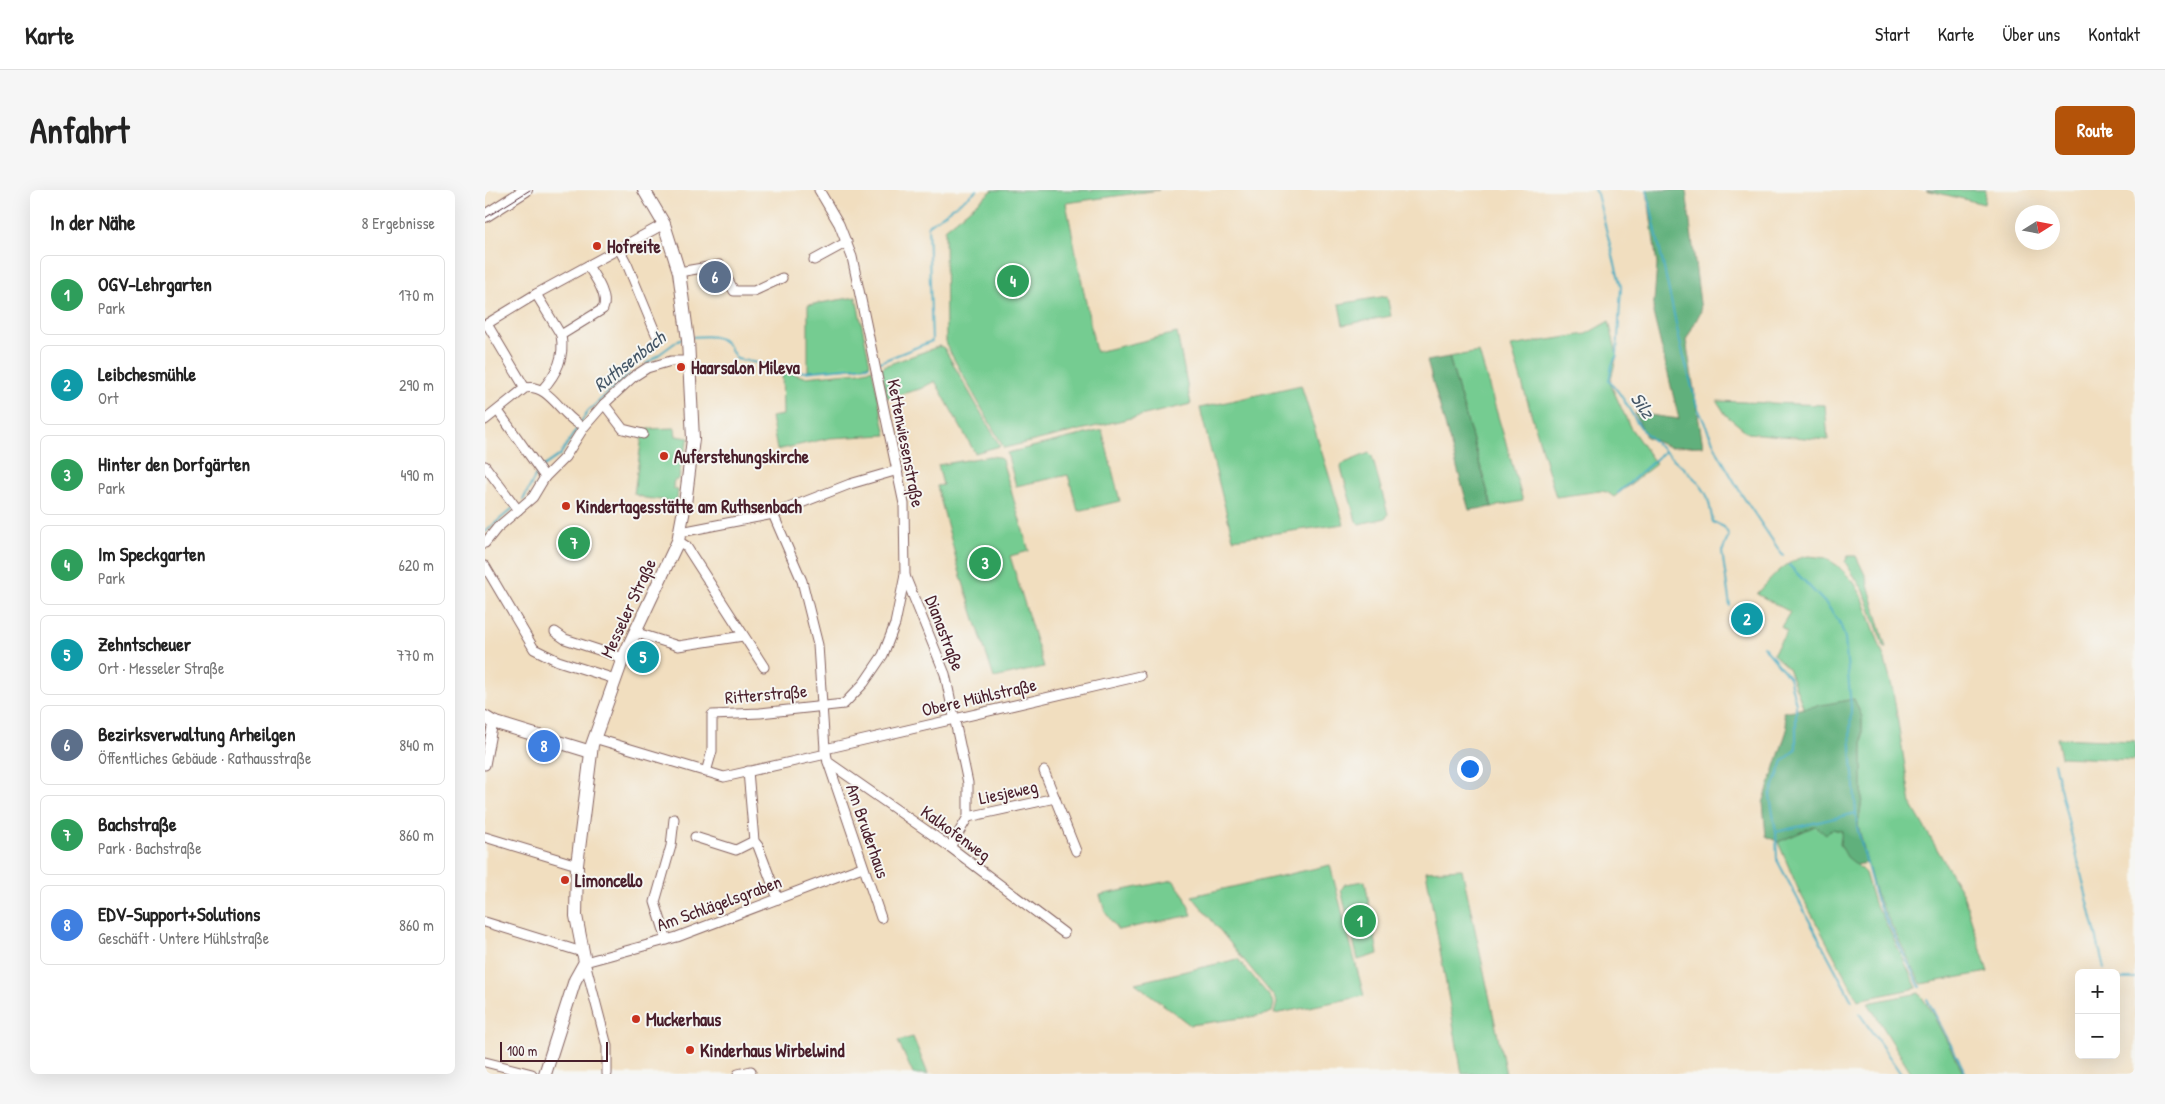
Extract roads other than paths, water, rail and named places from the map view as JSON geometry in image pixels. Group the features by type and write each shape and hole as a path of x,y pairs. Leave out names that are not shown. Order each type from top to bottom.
{"street":[{"path":"486,214 526,190"},
{"name":"Messeler Straße","path":"607,1074 607,1046 583,957 576,916 577,865 591,752 594,738 623,658 680,536 693,439 688,337 679,272 664,224 644,190"},
{"name":"Kettenwiesenstraße","path":"819,190 847,242 898,470 904,504 905,576 895,624 878,662 864,683 844,704 822,706"},
{"path":"525,388 486,324 536,294 664,224"},
{"path":"814,260 847,242"},
{"path":"619,249 656,334"},
{"path":"679,272 720,265 734,291 754,291 782,278"},
{"path":"561,335 603,309 605,305 603,294 589,266"},
{"path":"536,294 561,335 562,357 553,376 542,390"},
{"path":"485,543 516,507 533,497 545,477 565,457 584,427 604,404 633,377 647,368 671,361 689,361"},
{"path":"485,420 499,411 525,388 532,386 542,390 577,422"},
{"path":"604,404 623,429 643,434"},
{"path":"499,411 545,477"},
{"path":"485,466 516,507"},
{"path":"764,667 680,536 773,514 850,484 898,470"},
{"name":"Am Bruderhaus","path":"773,514 802,581 813,625 819,653 826,755 862,867 881,918"},
{"path":"485,566 534,649 558,661 615,679"},
{"name":"Dianastraße","path":"905,576 945,674 968,783 968,817"},
{"path":"555,632 565,639 623,658"},
{"path":"634,632 678,646 743,636"},
{"name":"Obere Mühlstraße","path":"594,738 724,777 826,755 955,719 1140,676"},
{"name":"Ritterstraße","path":"706,772 712,751 712,715 760,713 822,706"},
{"path":"485,765 489,719 591,752"},
{"name":"Kalkofenweg","path":"826,755 1064,933"},
{"name":"Liesjeweg","path":"1044,771 1076,850"},
{"path":"749,772 754,841 758,846 778,900"},
{"name":"Liesjeweg","path":"968,817 1055,798"},
{"path":"950,847 968,817"},
{"path":"667,940 655,902 671,846 674,819"},
{"path":"485,837 577,865"},
{"path":"695,837 736,850 754,841"},
{"name":"Am Schlägelsgraben","path":"583,957 667,940 862,867"},
{"path":"485,922 583,957 545,1074"},
{"path":"485,1062 532,1074"},
{"path":"738,1074 751,1071"}],"waterway":[{"name":"Ruthsenbach","path":"880,362 932,341 928,226 977,190"},
{"name":"Silz","path":"1594,190 1597,194 1621,287 1617,355 1612,365 1609,381 1619,392 1649,437 1703,488 1708,499 1713,522 1724,527 1729,535 1722,552 1730,606"},
{"path":"1647,190 1680,342 1697,406 1718,453 1742,495 1783,556"},
{"name":"Ruthsenbach","path":"693,337 717,337 725,341 737,359 804,372 869,366"},
{"name":"Ruthsenbach","path":"646,364 680,339 683,339"},
{"name":"Ruthsenbach","path":"541,468 560,455 588,411 629,374"},
{"path":"1618,493 1664,452"},
{"name":"Ruthsenbach","path":"523,500 538,471"},
{"name":"Ruthsenbach","path":"485,532 513,508"},
{"path":"1789,565 1827,605 1840,623 1845,638 1851,708 1850,733 1857,827 1876,899 1920,987"},
{"path":"1763,646 1789,677 1796,704 1796,750 1783,761 1770,796 1776,832 1777,860 1852,1001"},
{"path":"2054,763 2104,968"},
{"path":"1776,832 1856,813"},
{"path":"2120,979 2135,979"},
{"path":"1927,999 1966,1074"},
{"path":"1859,1013 1901,1074"}],"tram line":[{"path":"485,218 530,190"}],"place":[{"name":"Hofreite","path":"597,246"},
{"name":"Bezirksverwaltung Arheilgen","path":"715,277"},
{"name":"Im Speckgarten","path":"1013,281"},
{"name":"Haarsalon Mileva","path":"681,367"},
{"name":"Auferstehungskirche","path":"664,456"},
{"name":"Kindertagesstätte am Ruthsenbach","path":"566,506"},
{"name":"Bachstraße","path":"574,543"},
{"name":"Hinter den Dorfgärten","path":"985,563"},
{"name":"Leibchesmühle","path":"1747,619"},
{"name":"Zehntscheuer","path":"643,657"},
{"name":"EDV-Support+Solutions","path":"544,746"},
{"name":"Limoncello","path":"565,880"},
{"name":"OGV-Lehrgarten","path":"1360,921"},
{"name":"Muckerhaus","path":"636,1019"},
{"name":"Kinderhaus Wirbelwind","path":"690,1050"}]}
